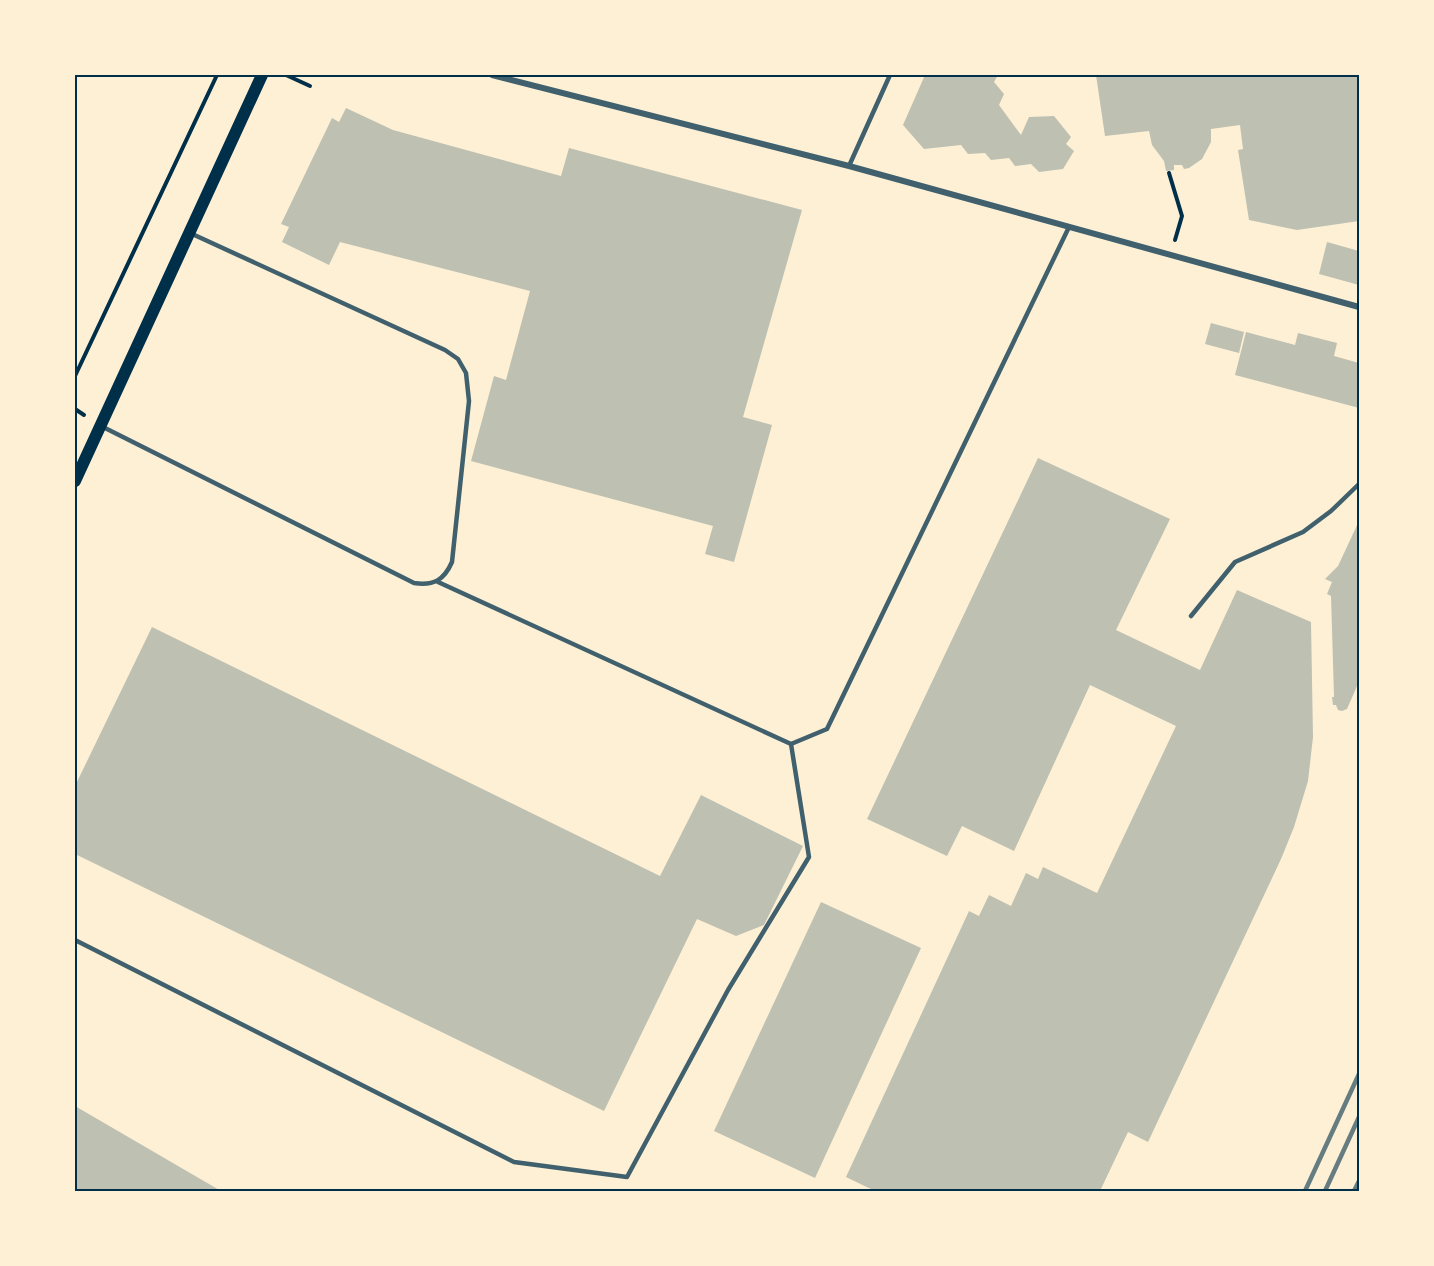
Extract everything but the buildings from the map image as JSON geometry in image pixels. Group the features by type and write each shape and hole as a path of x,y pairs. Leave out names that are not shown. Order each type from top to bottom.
{"main road":[{"path":"75,482 80,458 101,426 262,75"}],"street":[{"path":"492,75 849,166 1359,307"}],"lane":[{"path":"849,166 890,75"},
{"path":"438,582 791,744 827,729 1069,227"},
{"path":"101,426 414,583 427,585 438,582 447,574 452,562 469,401 466,373 458,359 445,350 189,232"},
{"path":"1191,616 1235,562 1303,532 1331,511 1359,484"},
{"path":"75,940 514,1162 627,1177 728,990 809,857 791,744"}],"path":[{"path":"75,376 217,75"},
{"path":"286,75 310,86"},
{"path":"1169,173 1182,216 1172,256"}],"railway":[{"path":"1305,1191 1359,1074"},
{"path":"1325,1191 1359,1117"},
{"path":"1354,1191 1359,1181"}]}
